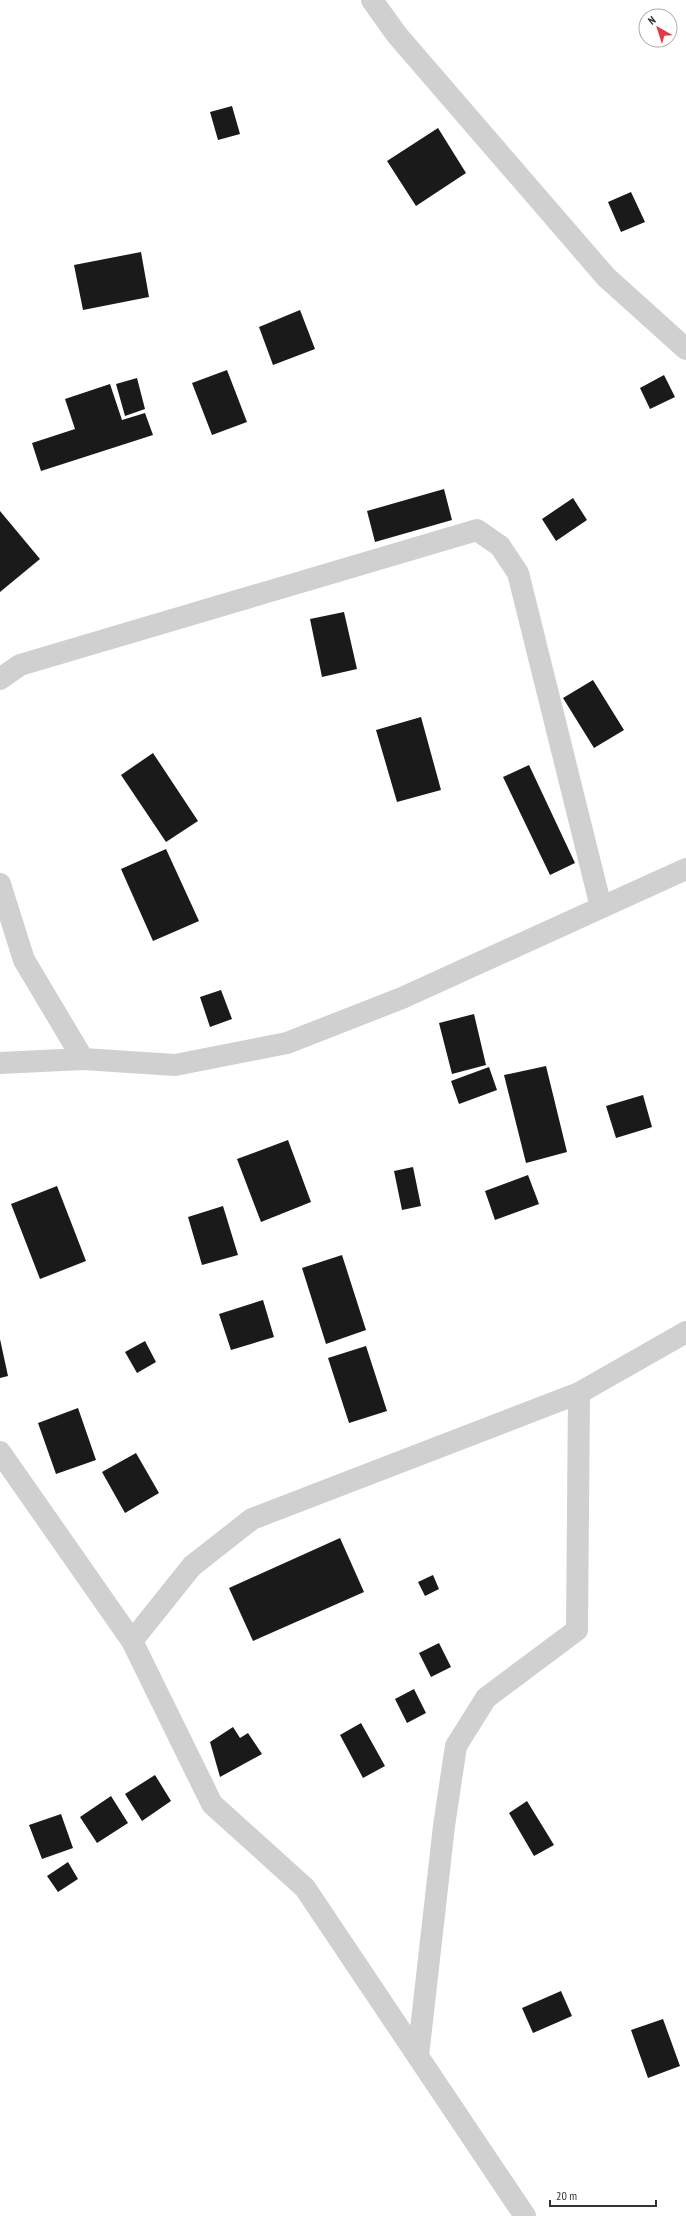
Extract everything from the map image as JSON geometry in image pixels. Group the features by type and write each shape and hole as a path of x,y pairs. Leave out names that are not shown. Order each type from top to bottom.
{"street":[{"path":"372,0 397,36 606,277 686,349"},
{"path":"0,679 20,665 477,530 500,546 518,573 602,907"},
{"path":"0,1063 82,1059 175,1065 287,1043 402,998 686,869"},
{"path":"0,884 24,960 82,1059"},
{"path":"132,1641 192,1566 252,1519 579,1392 686,1332"},
{"path":"418,2056 444,1826 456,1746 486,1698 577,1630 579,1392"},
{"path":"0,1452 132,1641 212,1804 305,1888 525,2216"}],"building":[{"path":"232,106 240,134 218,140 210,112"},
{"path":"438,128 466,173 416,206 387,161"},
{"path":"631,192 645,222 621,232 608,202"},
{"path":"141,252 149,297 83,310 74,265"},
{"path":"300,310 315,349 273,365 259,327"},
{"path":"227,370 247,422 212,435 192,383"},
{"path":"664,375 675,397 650,409 640,388"},
{"path":"137,378 145,409 125,416 116,384"},
{"path":"110,384 122,420 145,413 153,435 41,471 32,443 75,429 65,399"},
{"path":"444,489 452,520 375,542 367,511"},
{"path":"573,498 587,520 556,541 542,519"},
{"path":"0,511 40,559 0,592"},
{"path":"344,612 357,669 322,677 310,619"},
{"path":"593,680 624,730 594,748 563,698"},
{"path":"421,717 441,790 397,802 376,730"},
{"path":"153,753 198,821 166,842 121,775"},
{"path":"529,765 575,863 550,875 503,777"},
{"path":"166,849 199,921 153,941 121,869"},
{"path":"221,990 232,1019 210,1027 200,997"},
{"path":"474,1014 486,1065 452,1074 439,1023"},
{"path":"546,1066 567,1152 526,1163 504,1075"},
{"path":"489,1067 497,1090 459,1104 451,1081"},
{"path":"643,1095 652,1127 616,1138 606,1106"},
{"path":"288,1140 311,1202 261,1222 237,1159"},
{"path":"413,1167 421,1206 402,1210 394,1171"},
{"path":"528,1175 539,1204 495,1220 485,1191"},
{"path":"57,1186 86,1261 40,1279 11,1204"},
{"path":"223,1206 238,1255 202,1265 188,1217"},
{"path":"342,1255 366,1330 326,1344 302,1268"},
{"path":"263,1300 274,1337 231,1350 219,1314"},
{"path":"0,1339 8,1376 0,1378"},
{"path":"145,1341 156,1362 137,1373 125,1352"},
{"path":"366,1346 387,1411 349,1423 328,1358"},
{"path":"78,1408 96,1460 56,1474 38,1423"},
{"path":"136,1453 159,1493 125,1513 102,1472"},
{"path":"340,1538 364,1592 253,1641 229,1588"},
{"path":"433,1575 439,1589 425,1596 418,1582"},
{"path":"439,1643 451,1667 431,1677 419,1653"},
{"path":"414,1689 426,1713 407,1723 395,1699"},
{"path":"361,1723 385,1766 363,1778 340,1735"},
{"path":"233,1727 240,1738 248,1733 262,1754 220,1777 210,1742"},
{"path":"155,1775 171,1801 142,1821 125,1794"},
{"path":"111,1796 128,1823 97,1843 80,1817"},
{"path":"527,1801 554,1845 534,1856 509,1813"},
{"path":"61,1814 73,1848 42,1859 29,1825"},
{"path":"68,1862 78,1879 58,1892 47,1876"},
{"path":"561,1991 572,2016 533,2033 522,2008"},
{"path":"663,2019 680,2066 648,2078 631,2030"}]}
